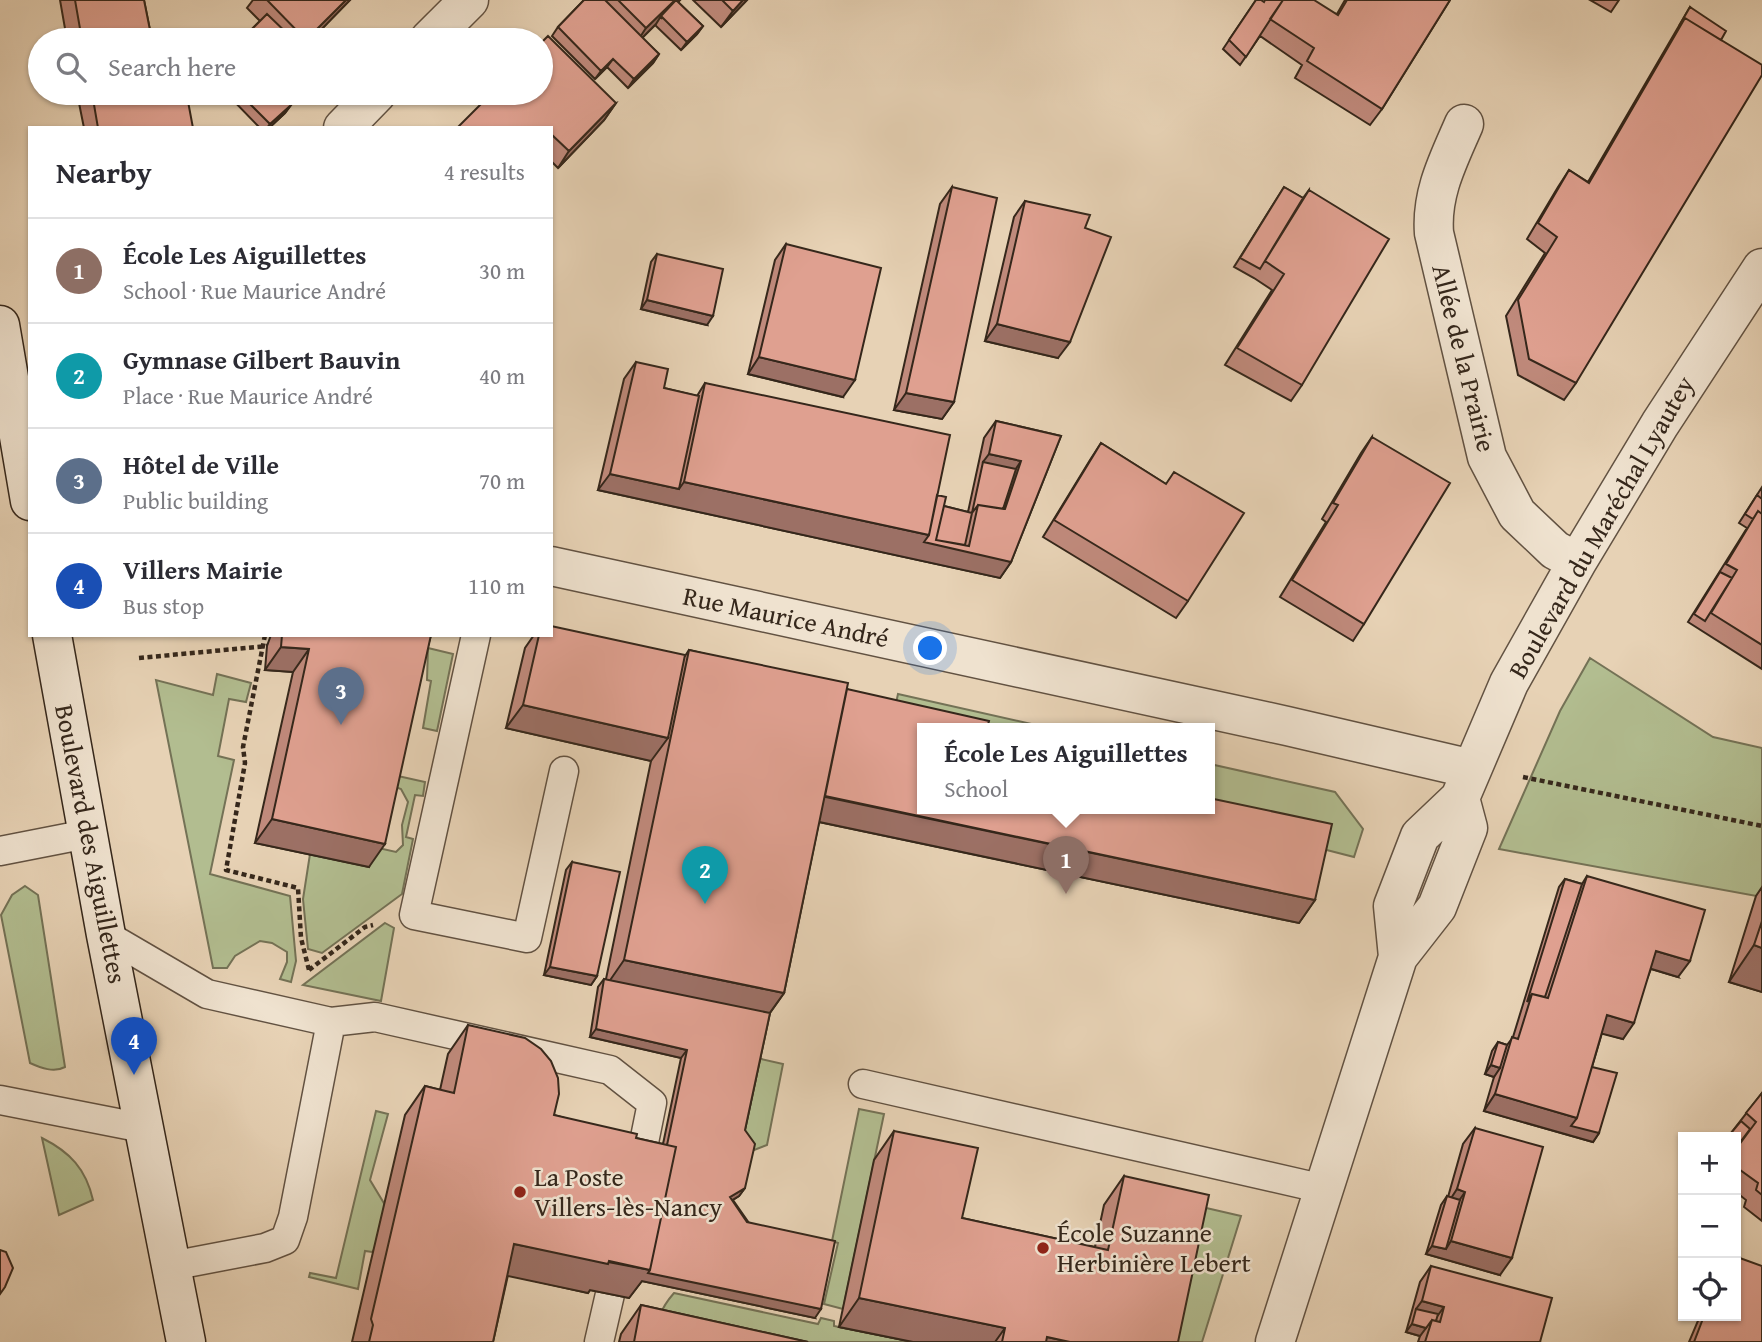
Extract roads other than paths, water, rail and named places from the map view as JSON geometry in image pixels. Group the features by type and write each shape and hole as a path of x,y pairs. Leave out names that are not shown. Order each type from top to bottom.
{"street":[{"path":"441,28 469,0"},
{"path":"345,126 365,105"},
{"name":"Allée de la Prairie","path":"1464,124 1436,191 1432,210 1434,233 1488,457 1517,514 1555,550 1577,562"},
{"name":"Boulevard du Maréchal Lyautey","path":"1466,783 1509,683 1577,562 1660,424 1762,268"},
{"path":"0,325 28,491"},
{"name":"Rue Maurice André","path":"553,566 1287,726 1466,783"},
{"name":"Boulevard des Aiguillettes","path":"52,637 106,935 186,1342"},
{"path":"1275,1342 1398,957 1437,907 1468,828 1466,783"}],"lane":[{"path":"476,637 414,915 527,938 564,771"},
{"path":"0,851 87,834"},
{"path":"106,935 207,994 331,1022 375,1017 610,1070 652,1103 638,1172"},
{"path":"171,1266 265,1248 285,1240 293,1217 331,1022"},
{"path":"863,1084 1324,1189"},
{"path":"0,1100 143,1128"},
{"path":"599,1342 610,1294"}],"place":[{"name":"Hôtel de Ville","path":"341,725"},
{"name":"École Les Aiguillettes","path":"1066,894"},
{"name":"Gymnase Gilbert Bauvin","path":"705,904"},
{"name":"Villers Mairie","path":"134,1075"},
{"name":"La Poste Villers-lès-Nancy","path":"520,1192"},
{"name":"École Suzanne Herbinière Lebert","path":"1043,1248"}]}
